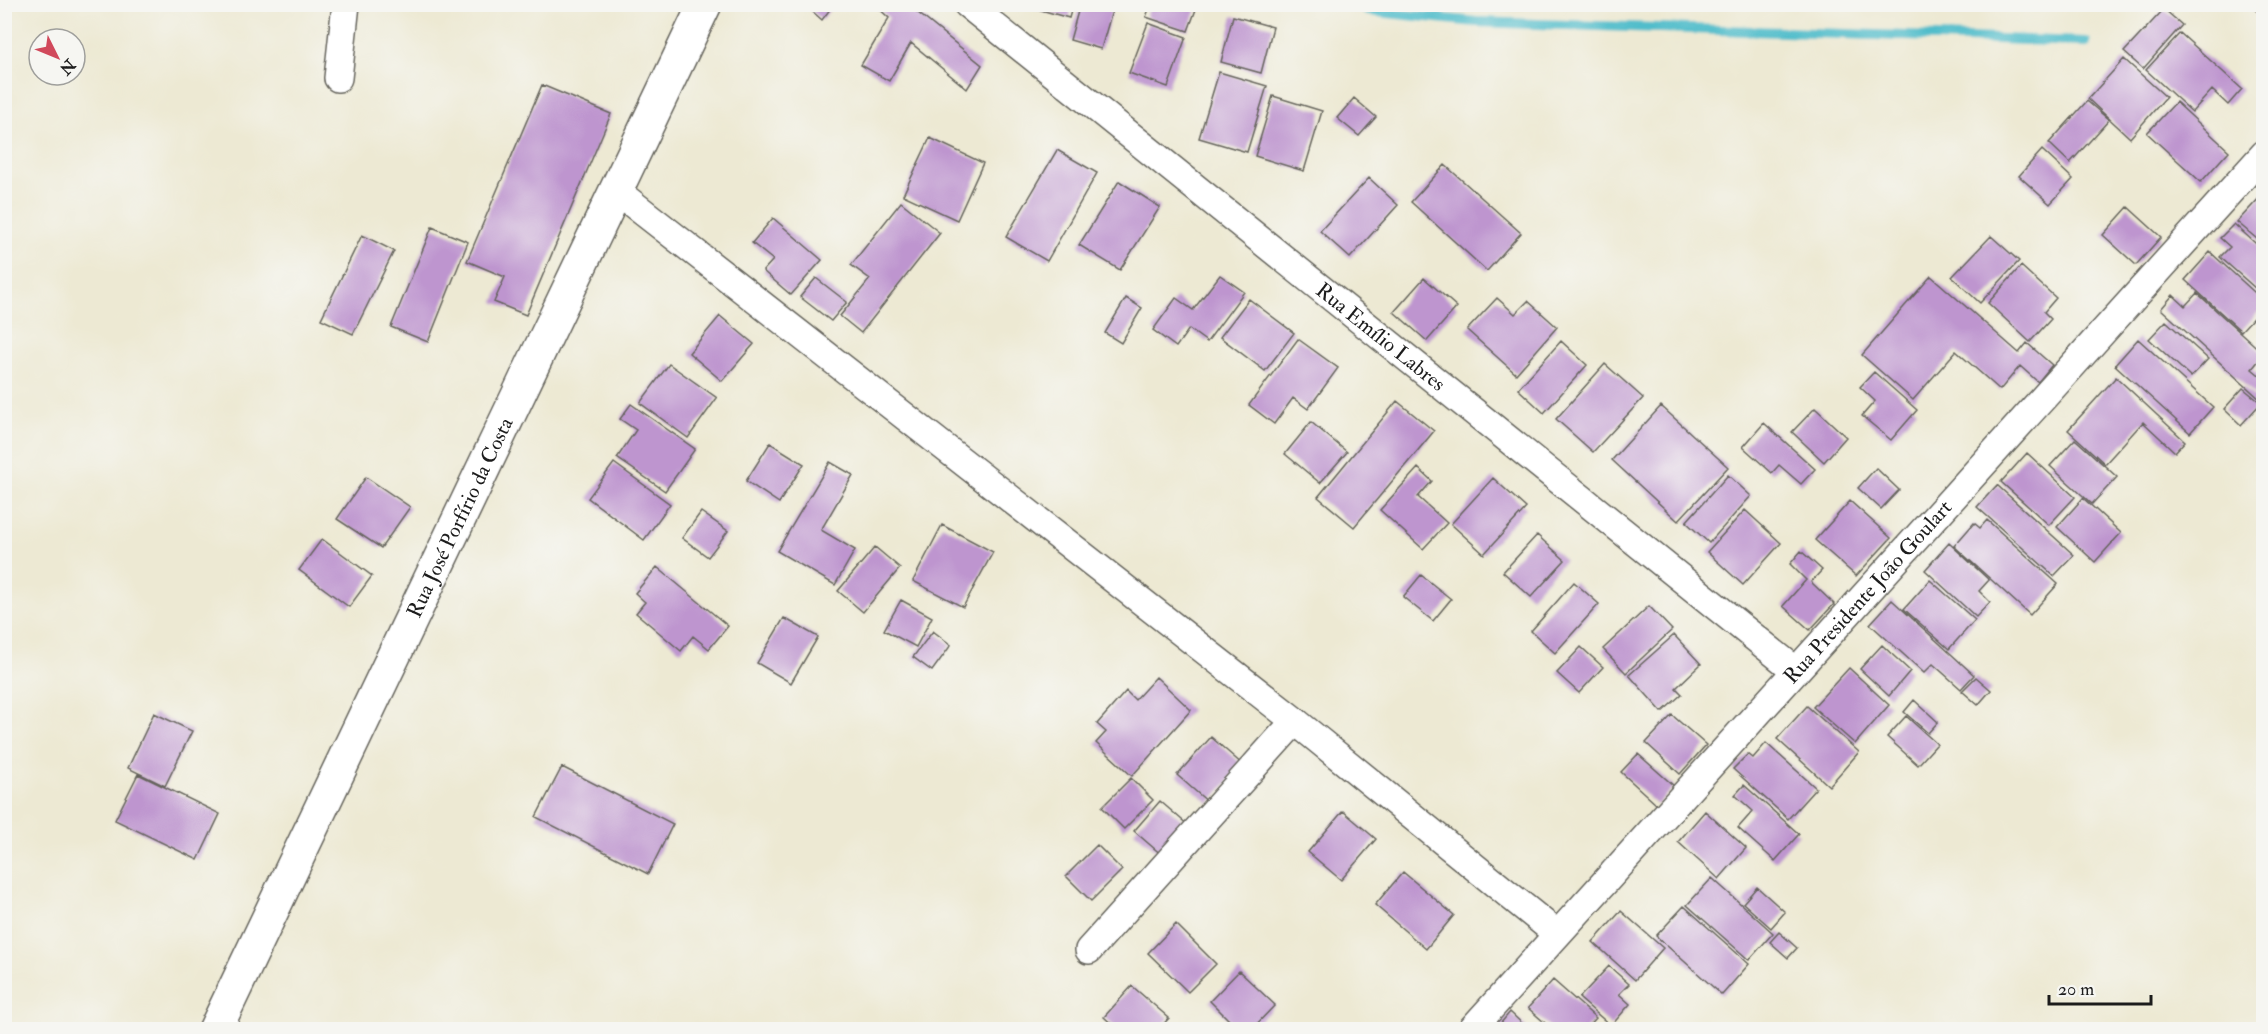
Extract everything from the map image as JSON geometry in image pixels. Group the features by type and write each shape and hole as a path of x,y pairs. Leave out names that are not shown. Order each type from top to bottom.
{"street":[{"path":"338,78 346,4"},
{"name":"Rua José Porfírio da Costa","path":"215,1029 705,4"},
{"name":"Rua Emílio Labres","path":"967,4 1795,670"},
{"name":"Rua Presidente João Goulart","path":"1471,1029 2264,154"},
{"path":"615,190 1295,721 1556,933"},
{"path":"1089,950 1295,721"}],"building":[{"path":"804,4 834,4 822,20"},
{"path":"874,4 907,4 982,65 967,89 911,43 889,81 861,65 889,18"},
{"path":"1035,4 1073,4 1069,18 1034,8"},
{"path":"1080,4 1114,4 1101,49 1070,40"},
{"path":"1151,4 1198,4 1188,31 1146,17"},
{"path":"2248,4 2264,4 2264,17"},
{"path":"2164,9 2182,25 2143,69 2124,52"},
{"path":"1233,16 1273,27 1261,73 1221,62"},
{"path":"1148,23 1186,37 1168,87 1129,73"},
{"path":"2180,33 2242,89 2228,105 2212,90 2192,112 2146,70"},
{"path":"2124,59 2166,97 2130,138 2088,99"},
{"path":"1219,72 1267,86 1247,152 1199,138"},
{"path":"542,85 611,114 526,315 494,302 505,277 467,261"},
{"path":"1273,96 1322,111 1304,171 1255,156"},
{"path":"1354,98 1376,117 1359,136 1337,118"},
{"path":"2087,101 2109,120 2070,163 2049,143"},
{"path":"2176,102 2229,151 2201,182 2147,133"},
{"path":"930,138 983,163 957,220 903,195"},
{"path":"1057,150 1097,173 1047,261 1006,237"},
{"path":"2042,150 2073,179 2050,204 2019,176"},
{"path":"1445,165 1521,233 1487,271 1411,202"},
{"path":"1369,178 1398,205 1350,258 1320,231"},
{"path":"1119,181 1160,207 1120,270 1079,245"},
{"path":"2264,193 2264,245 2237,222"},
{"path":"901,202 940,233 861,333 840,316 870,279 851,265"},
{"path":"2128,207 2161,237 2136,265 2103,235"},
{"path":"773,218 822,260 791,295 763,271 773,260 752,243"},
{"path":"2234,224 2264,251 2264,296 2220,257 2230,247 2220,238"},
{"path":"432,227 468,242 428,342 391,327"},
{"path":"362,235 394,251 353,334 321,319"},
{"path":"1991,236 2019,261 1980,303 1952,277"},
{"path":"2210,252 2264,301 2264,306 2241,331 2185,280"},
{"path":"2021,266 2056,298 2044,312 2051,319 2030,342 1988,303"},
{"path":"1220,275 1244,292 1207,342 1189,329 1176,347 1153,330 1176,298 1193,310"},
{"path":"1931,276 2019,353 2027,343 2052,365 2038,382 2020,366 2000,390 1956,351 1913,400 1862,355"},
{"path":"816,278 847,302 831,321 800,297"},
{"path":"1424,278 1457,307 1427,341 1394,312"},
{"path":"2197,293 2264,354 2252,369 2264,379 2264,398 2261,400 2161,309 2173,295 2185,306"},
{"path":"1126,298 1142,308 1121,343 1105,333"},
{"path":"1497,298 1515,314 1528,301 1557,327 1516,374 1467,330"},
{"path":"1249,299 1294,333 1265,371 1220,337"},
{"path":"720,316 754,344 722,381 689,353"},
{"path":"2166,321 2208,359 2191,377 2149,339"},
{"path":"1298,339 1338,368 1308,409 1293,398 1274,424 1249,405"},
{"path":"2138,339 2213,407 2190,433 2115,365"},
{"path":"1561,341 1587,365 1544,413 1518,389"},
{"path":"669,364 717,398 688,438 640,403"},
{"path":"1605,364 1643,398 1593,452 1556,419"},
{"path":"1874,372 1917,410 1891,440 1862,416 1875,401 1860,387"},
{"path":"2116,377 2185,441 2175,452 2143,422 2105,464 2068,430"},
{"path":"2243,388 2261,403 2241,425 2224,409"},
{"path":"1397,401 1434,431 1354,527 1318,497"},
{"path":"631,404 695,449 665,491 617,458 636,430 620,419"},
{"path":"1661,406 1728,467 1678,521 1612,460"},
{"path":"1815,408 1846,437 1824,462 1792,432"},
{"path":"1311,422 1347,452 1320,483 1285,454"},
{"path":"1764,423 1815,469 1801,484 1779,465 1772,473 1743,447"},
{"path":"2075,439 2117,477 2092,504 2050,466"},
{"path":"770,443 804,464 779,503 746,481"},
{"path":"2027,453 2075,497 2049,525 2001,482"},
{"path":"830,462 853,475 821,530 855,550 835,585 777,551"},
{"path":"614,463 670,504 644,540 588,498"},
{"path":"1418,468 1432,481 1418,497 1447,523 1423,549 1380,510"},
{"path":"1876,468 1899,490 1881,509 1858,488"},
{"path":"1728,475 1751,496 1709,543 1686,522"},
{"path":"366,477 410,507 381,548 337,519"},
{"path":"1493,478 1526,508 1484,554 1451,524"},
{"path":"1997,485 2074,555 2054,576 1977,507"},
{"path":"2083,498 2121,533 2095,562 2057,527"},
{"path":"1850,501 1891,538 1856,576 1815,540"},
{"path":"1745,510 1781,543 1743,585 1707,552"},
{"path":"701,512 728,531 708,557 682,538"},
{"path":"1987,520 2058,584 2030,615 1954,546 1974,523 1980,528"},
{"path":"942,525 993,552 963,607 913,581"},
{"path":"1537,535 1565,560 1531,597 1503,572"},
{"path":"322,539 372,576 349,607 299,570"},
{"path":"1949,543 1989,580 1979,591 1990,602 1976,617 1925,570"},
{"path":"875,547 900,568 863,612 838,591"},
{"path":"1801,551 1822,570 1811,582 1834,604 1810,630 1783,606 1806,580 1790,564"},
{"path":"657,567 728,626 709,649 693,636 681,651 636,613 645,602 635,593"},
{"path":"1421,575 1451,599 1433,621 1403,597"},
{"path":"1930,580 1975,620 1949,649 1904,609"},
{"path":"1574,582 1599,604 1555,653 1531,631"},
{"path":"901,600 932,617 916,647 884,630"},
{"path":"1892,600 1974,675 1961,689 1933,664 1924,673 1870,624"},
{"path":"1649,606 1672,630 1626,673 1603,649"},
{"path":"784,618 818,637 791,683 757,663"},
{"path":"933,631 951,645 932,671 913,657"},
{"path":"1674,635 1701,664 1676,688 1682,694 1662,712 1629,675"},
{"path":"1882,645 1910,671 1889,696 1860,669"},
{"path":"1581,647 1603,667 1579,693 1557,673"},
{"path":"1849,668 1889,705 1855,744 1813,707"},
{"path":"1156,677 1191,710 1132,776 1096,743 1106,732 1097,724 1126,691 1135,700"},
{"path":"1976,677 1991,690 1978,705 1962,691"},
{"path":"1914,700 1938,722 1928,733 1904,712"},
{"path":"1807,706 1859,752 1829,786 1777,739"},
{"path":"154,713 192,731 165,786 128,768"},
{"path":"1672,715 1706,745 1680,774 1646,743"},
{"path":"1906,716 1937,744 1918,765 1887,737"},
{"path":"1211,737 1243,765 1209,803 1177,775"},
{"path":"1766,743 1816,788 1788,819 1733,769 1748,754 1753,758"},
{"path":"1638,754 1674,786 1657,805 1621,772"},
{"path":"562,767 673,824 648,874 536,817"},
{"path":"138,774 220,814 198,860 115,820"},
{"path":"1131,778 1153,800 1124,829 1102,807"},
{"path":"1744,785 1799,834 1775,861 1738,828 1753,811 1735,795"},
{"path":"1160,801 1189,826 1163,856 1134,831"},
{"path":"1343,811 1376,839 1341,880 1308,852"},
{"path":"1705,811 1746,848 1719,879 1678,842"},
{"path":"1097,845 1122,870 1091,901 1066,876"},
{"path":"1403,872 1454,915 1426,949 1375,905"},
{"path":"1712,878 1773,933 1749,960 1687,905"},
{"path":"1757,887 1785,912 1771,928 1743,903"},
{"path":"1684,906 1749,964 1722,995 1656,936"},
{"path":"1621,911 1663,948 1635,980 1593,942"},
{"path":"1176,924 1216,964 1188,992 1148,953"},
{"path":"1779,932 1797,948 1788,958 1770,942"},
{"path":"1609,966 1629,984 1619,994 1630,1004 1611,1026 1579,998"},
{"path":"1239,971 1275,1005 1251,1030 1239,1030 1210,1001"},
{"path":"1553,980 1596,1018 1585,1030 1553,1030 1528,1008"},
{"path":"1132,986 1169,1018 1158,1030 1118,1030 1104,1017"},
{"path":"1510,1012 1529,1030 1495,1030"}],"waterway":[{"path":"1360,4 1368,11 1476,22 2086,42"}]}
